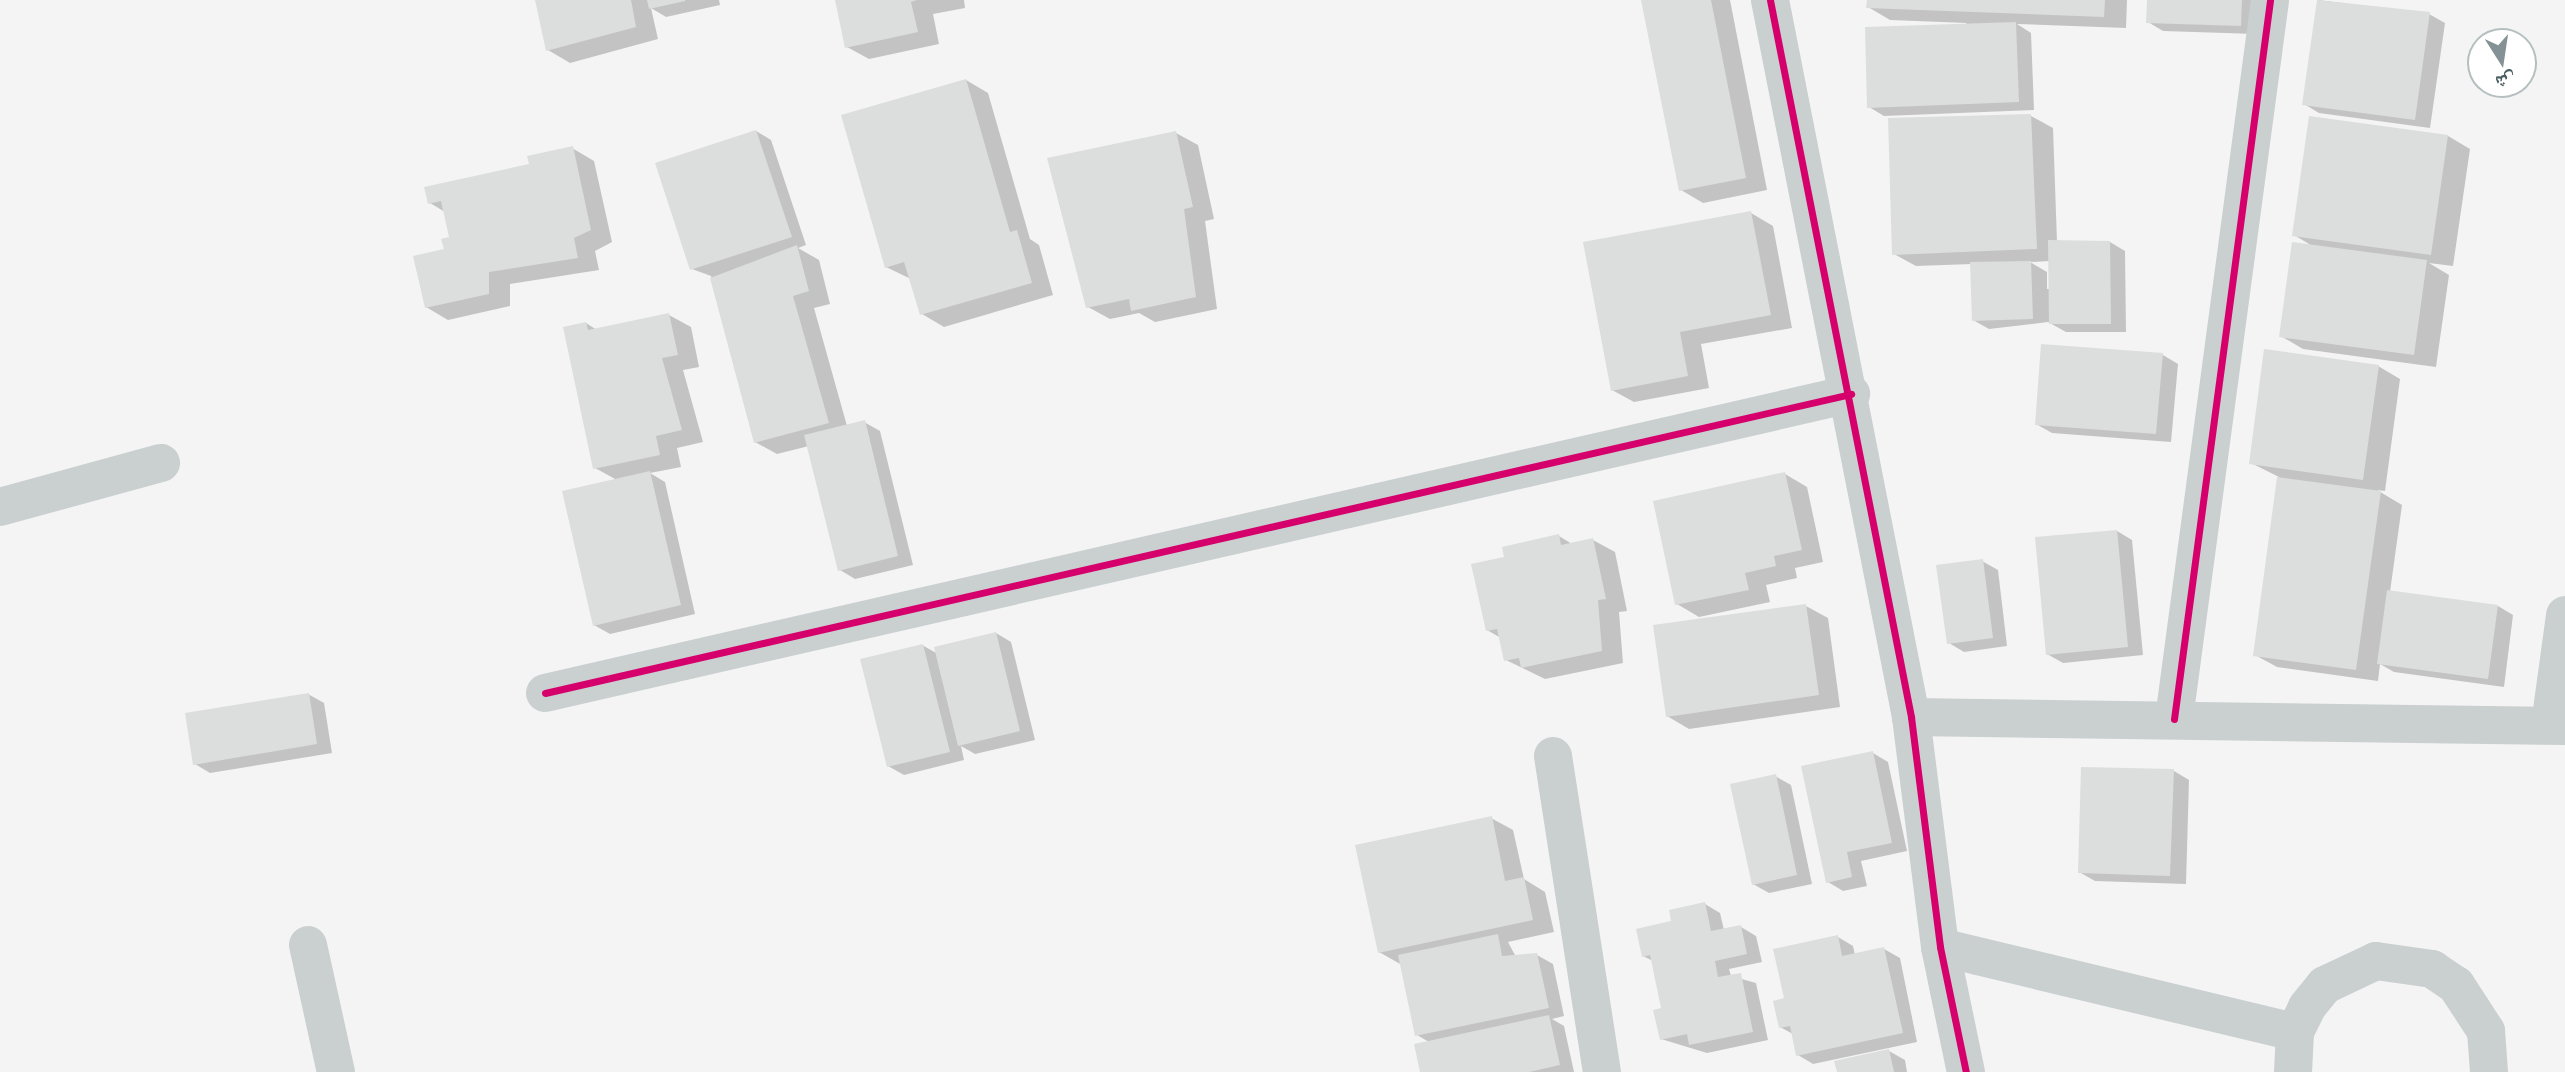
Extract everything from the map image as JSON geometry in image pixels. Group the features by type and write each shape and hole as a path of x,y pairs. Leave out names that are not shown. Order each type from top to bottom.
{"street":[{"path":"1770,0 1851,394 1911,717 1940,947 1966,1072"},
{"path":"2174,719 2270,0"},
{"path":"545,692 1851,394"},
{"path":"0,507 161,463"},
{"path":"1911,717 2557,725 2565,615"},
{"path":"1553,756 1602,1072"},
{"path":"308,945 336,1072"},
{"path":"1940,947 2295,1032"},
{"path":"2293,1072 2295,1032 2325,985 2376,961 2404,961 2432,969 2474,1006 2486,1031 2488,1072"}],"building":[{"path":"535,0 631,0 636,27 546,51"},
{"path":"647,0 685,0 685,1 649,9"},
{"path":"835,0 917,0 911,2 918,32 845,48"},
{"path":"1641,0 1711,0 1746,178 1679,191"},
{"path":"1867,0 2105,0 2104,17 1866,8"},
{"path":"2147,0 2242,0 2241,26 2146,23"},
{"path":"2317,0 2430,12 2415,120 2302,105"},
{"path":"2016,22 2019,102 1867,108 1865,27"},
{"path":"966,79 1010,232 1017,230 1032,283 920,315 904,262 885,268 841,115"},
{"path":"2031,114 2037,249 1892,255 1888,118"},
{"path":"2309,116 2448,135 2431,255 2292,236"},
{"path":"756,130 792,237 690,270 655,163"},
{"path":"1176,131 1193,207 1184,209 1196,297 1131,311 1129,299 1086,308 1047,158"},
{"path":"573,146 591,230 574,238 578,258 489,272 489,294 425,308 413,256 444,249 441,239 449,237 441,201 428,204 424,187 529,164 527,156"},
{"path":"1751,211 1771,315 1680,332 1688,376 1611,391 1583,242"},
{"path":"2048,240 2110,241 2111,324 2049,324"},
{"path":"2292,242 2427,260 2414,355 2279,337"},
{"path":"797,245 809,291 793,296 829,423 754,443 710,278"},
{"path":"2031,261 2033,319 1972,321 1970,262"},
{"path":"669,313 678,355 662,358 682,430 656,436 660,455 593,469 563,327 586,322 588,330"},
{"path":"2041,344 2163,353 2156,434 2035,425"},
{"path":"2264,349 2379,365 2363,480 2249,464"},
{"path":"865,420 898,556 838,571 804,435"},
{"path":"650,471 681,605 593,626 562,491"},
{"path":"1785,472 1802,550 1774,556 1776,566 1745,573 1749,590 1675,605 1653,501"},
{"path":"2277,477 2381,491 2356,670 2253,656"},
{"path":"2117,530 2128,647 2046,655 2035,537"},
{"path":"1559,534 1561,545 1593,538 1606,599 1598,600 1602,651 1521,668 1519,658 1504,661 1497,629 1486,631 1471,564 1504,557 1502,547"},
{"path":"1983,559 1993,638 1947,644 1936,565"},
{"path":"2387,590 2498,605 2488,679 2377,664"},
{"path":"1806,604 1819,695 1666,717 1653,625"},
{"path":"996,632 1020,731 958,746 934,647"},
{"path":"923,644 950,752 887,767 860,659"},
{"path":"309,693 317,744 193,765 185,713"},
{"path":"1873,751 1892,843 1847,852 1852,877 1826,883 1801,766"},
{"path":"2081,767 2174,769 2170,876 2078,873"},
{"path":"1776,774 1797,875 1752,885 1730,784"},
{"path":"1492,816 1505,881 1524,877 1533,920 1378,953 1355,845"},
{"path":"1705,902 1711,931 1741,925 1747,954 1715,961 1718,977 1741,973 1753,1032 1689,1045 1687,1034 1660,1040 1653,1010 1661,1008 1650,955 1642,957 1636,929 1671,921 1669,910"},
{"path":"1498,934 1502,956 1537,953 1549,1008 1415,1036 1398,955"},
{"path":"1838,935 1842,956 1884,947 1903,1033 1796,1056 1790,1026 1779,1028 1773,1001 1784,998 1773,949"},
{"path":"1549,1015 1560,1065 1529,1072 1420,1072 1414,1044"},
{"path":"1889,1049 1894,1072 1837,1072 1834,1061"}],"cycle path":[{"path":"1770,0 1911,717 1940,947 1966,1072"},
{"path":"2174,719 2270,0"},
{"path":"545,693 1851,394"}]}
